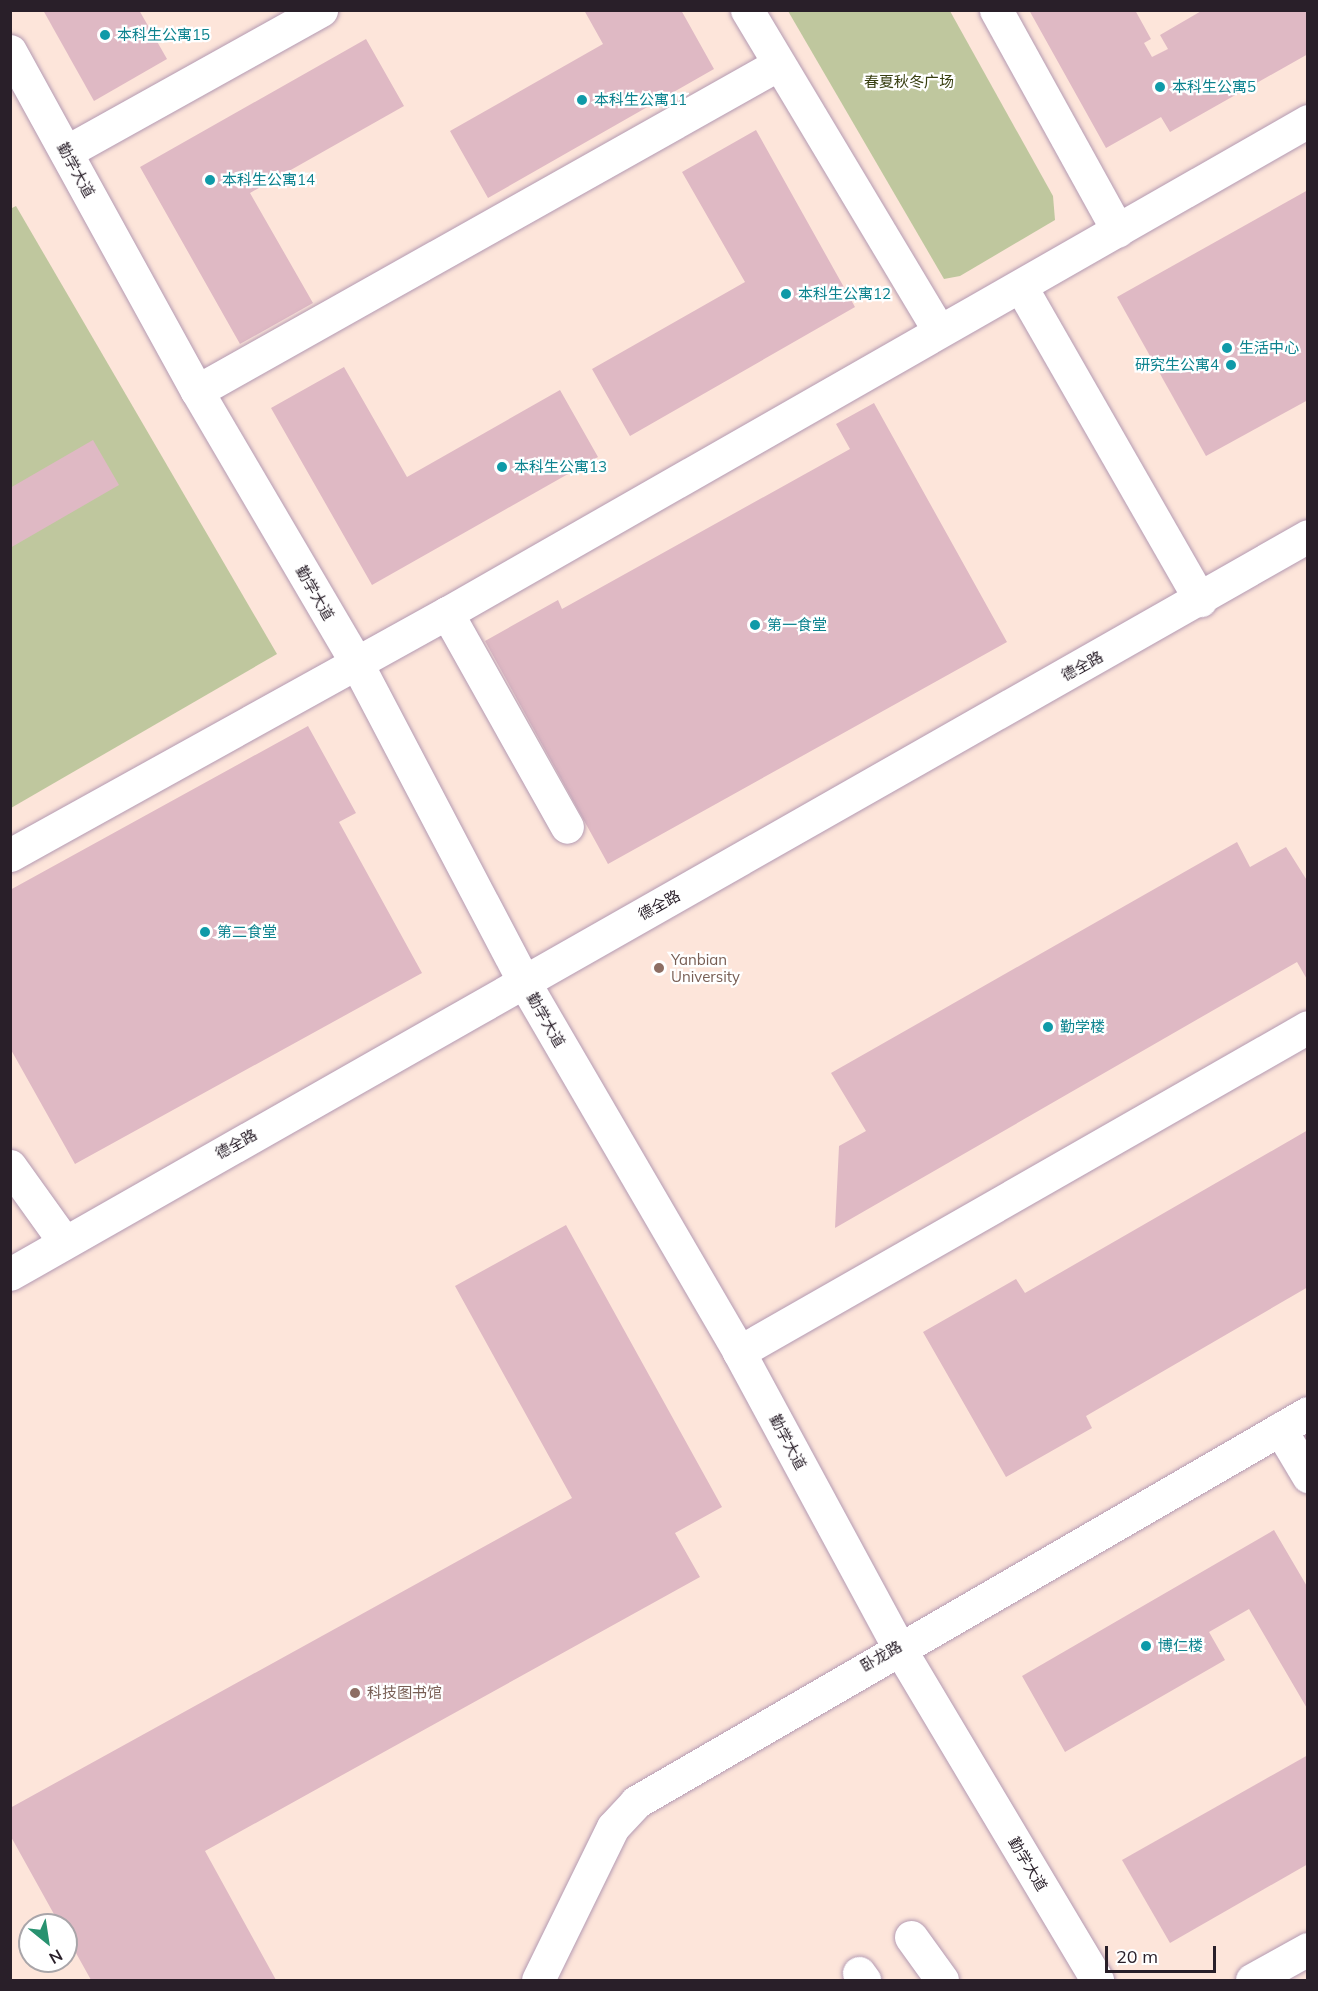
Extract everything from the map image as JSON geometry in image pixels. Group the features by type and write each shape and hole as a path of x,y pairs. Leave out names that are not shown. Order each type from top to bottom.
{"lane":[{"path":"66,152 321,10"},
{"path":"747,10 777,65 937,328"},
{"path":"996,10 1118,231"},
{"name":"勤学大道","path":"10,51 197,391 354,660 524,982 739,1352 898,1646 1097,1980"},
{"path":"197,391 777,65"},
{"path":"10,855 354,660 447,613 937,328 1021,287 1308,121"},
{"path":"1021,287 1200,600"},
{"name":"德全路","path":"10,1274 63,1240 1200,600 1308,536"},
{"path":"447,613 567,827"},
{"path":"739,1352 1308,1027"},
{"path":"10,1166 63,1240"},
{"path":"1294,1421 1308,1476"},
{"name":"卧龙路","path":"538,1980 613,1827 636,1802 898,1646 1294,1421"},
{"path":"911,1937 942,1980"},
{"path":"1252,1980 1308,1949"}],"shaded area":[{"name":"Yanbian University","path":"11,11 1307,11 1307,1980 11,1980"}],"green space":[{"name":"春夏秋冬广场","path":"788,11 950,11 1053,196 1055,220 960,276 944,279"},
{"path":"16,206 277,654 11,808 10,209"}],"building":[{"name":"本科生公寓15","path":"43,10 139,10 167,59 94,101"},
{"name":"本科生公寓11","path":"584,10 681,10 714,69 488,198 450,131 603,44"},
{"name":"本科生公寓5","path":"1029,10 1135,10 1151,39 1144,43 1152,57 1168,49 1160,35 1203,10 1308,10 1308,54 1170,132 1161,117 1106,148"},
{"name":"本科生公寓14","path":"366,39 404,106 250,193 313,303 240,344 140,167"},
{"name":"本科生公寓12","path":"756,130 855,307 630,436 592,369 745,282 682,172"},
{"name":"生活中心","path":"1308,190 1308,400 1206,456 1117,297"},
{"name":"本科生公寓13","path":"344,367 407,477 560,390 598,457 372,585 271,408"},
{"name":"第一食堂","path":"874,403 1007,642 608,864 485,641 558,600 562,609 850,449 836,424"},
{"path":"93,440 119,485 10,548 10,488"},
{"name":"第二食堂","path":"308,726 356,813 339,822 422,973 75,1164 10,1048 10,890"},
{"name":"勤学楼","path":"1237,842 1250,867 1286,847 1308,882 1308,981 1297,962 835,1228 839,1146 866,1131 831,1073"},
{"path":"1308,1130 1308,1287 1086,1416 1092,1428 1006,1477 923,1332 1016,1279 1025,1293"},
{"name":"科技图书馆","path":"566,1225 722,1507 675,1533 700,1577 205,1851 276,1980 91,1980 78,1957 78,1913 53,1913 10,1835 10,1808 572,1498 455,1286"},
{"name":"博仁楼","path":"1274,1530 1308,1588 1308,1710 1249,1609 1209,1632 1225,1660 1065,1752 1022,1676"},
{"path":"1308,1755 1308,1864 1170,1943 1122,1860"}],"place":[{"name":"本科生公寓15","path":"105,35"},
{"name":"本科生公寓5","path":"1160,87"},
{"name":"本科生公寓11","path":"582,100"},
{"name":"本科生公寓14","path":"210,180"},
{"name":"本科生公寓12","path":"786,294"},
{"name":"生活中心","path":"1227,348"},
{"name":"研究生公寓4","path":"1231,365"},
{"name":"本科生公寓13","path":"502,467"},
{"name":"第一食堂","path":"755,625"},
{"name":"第二食堂","path":"205,932"},
{"name":"Yanbian University","path":"659,968"},
{"name":"勤学楼","path":"1048,1027"},
{"name":"博仁楼","path":"1146,1646"},
{"name":"科技图书馆","path":"355,1693"}]}
